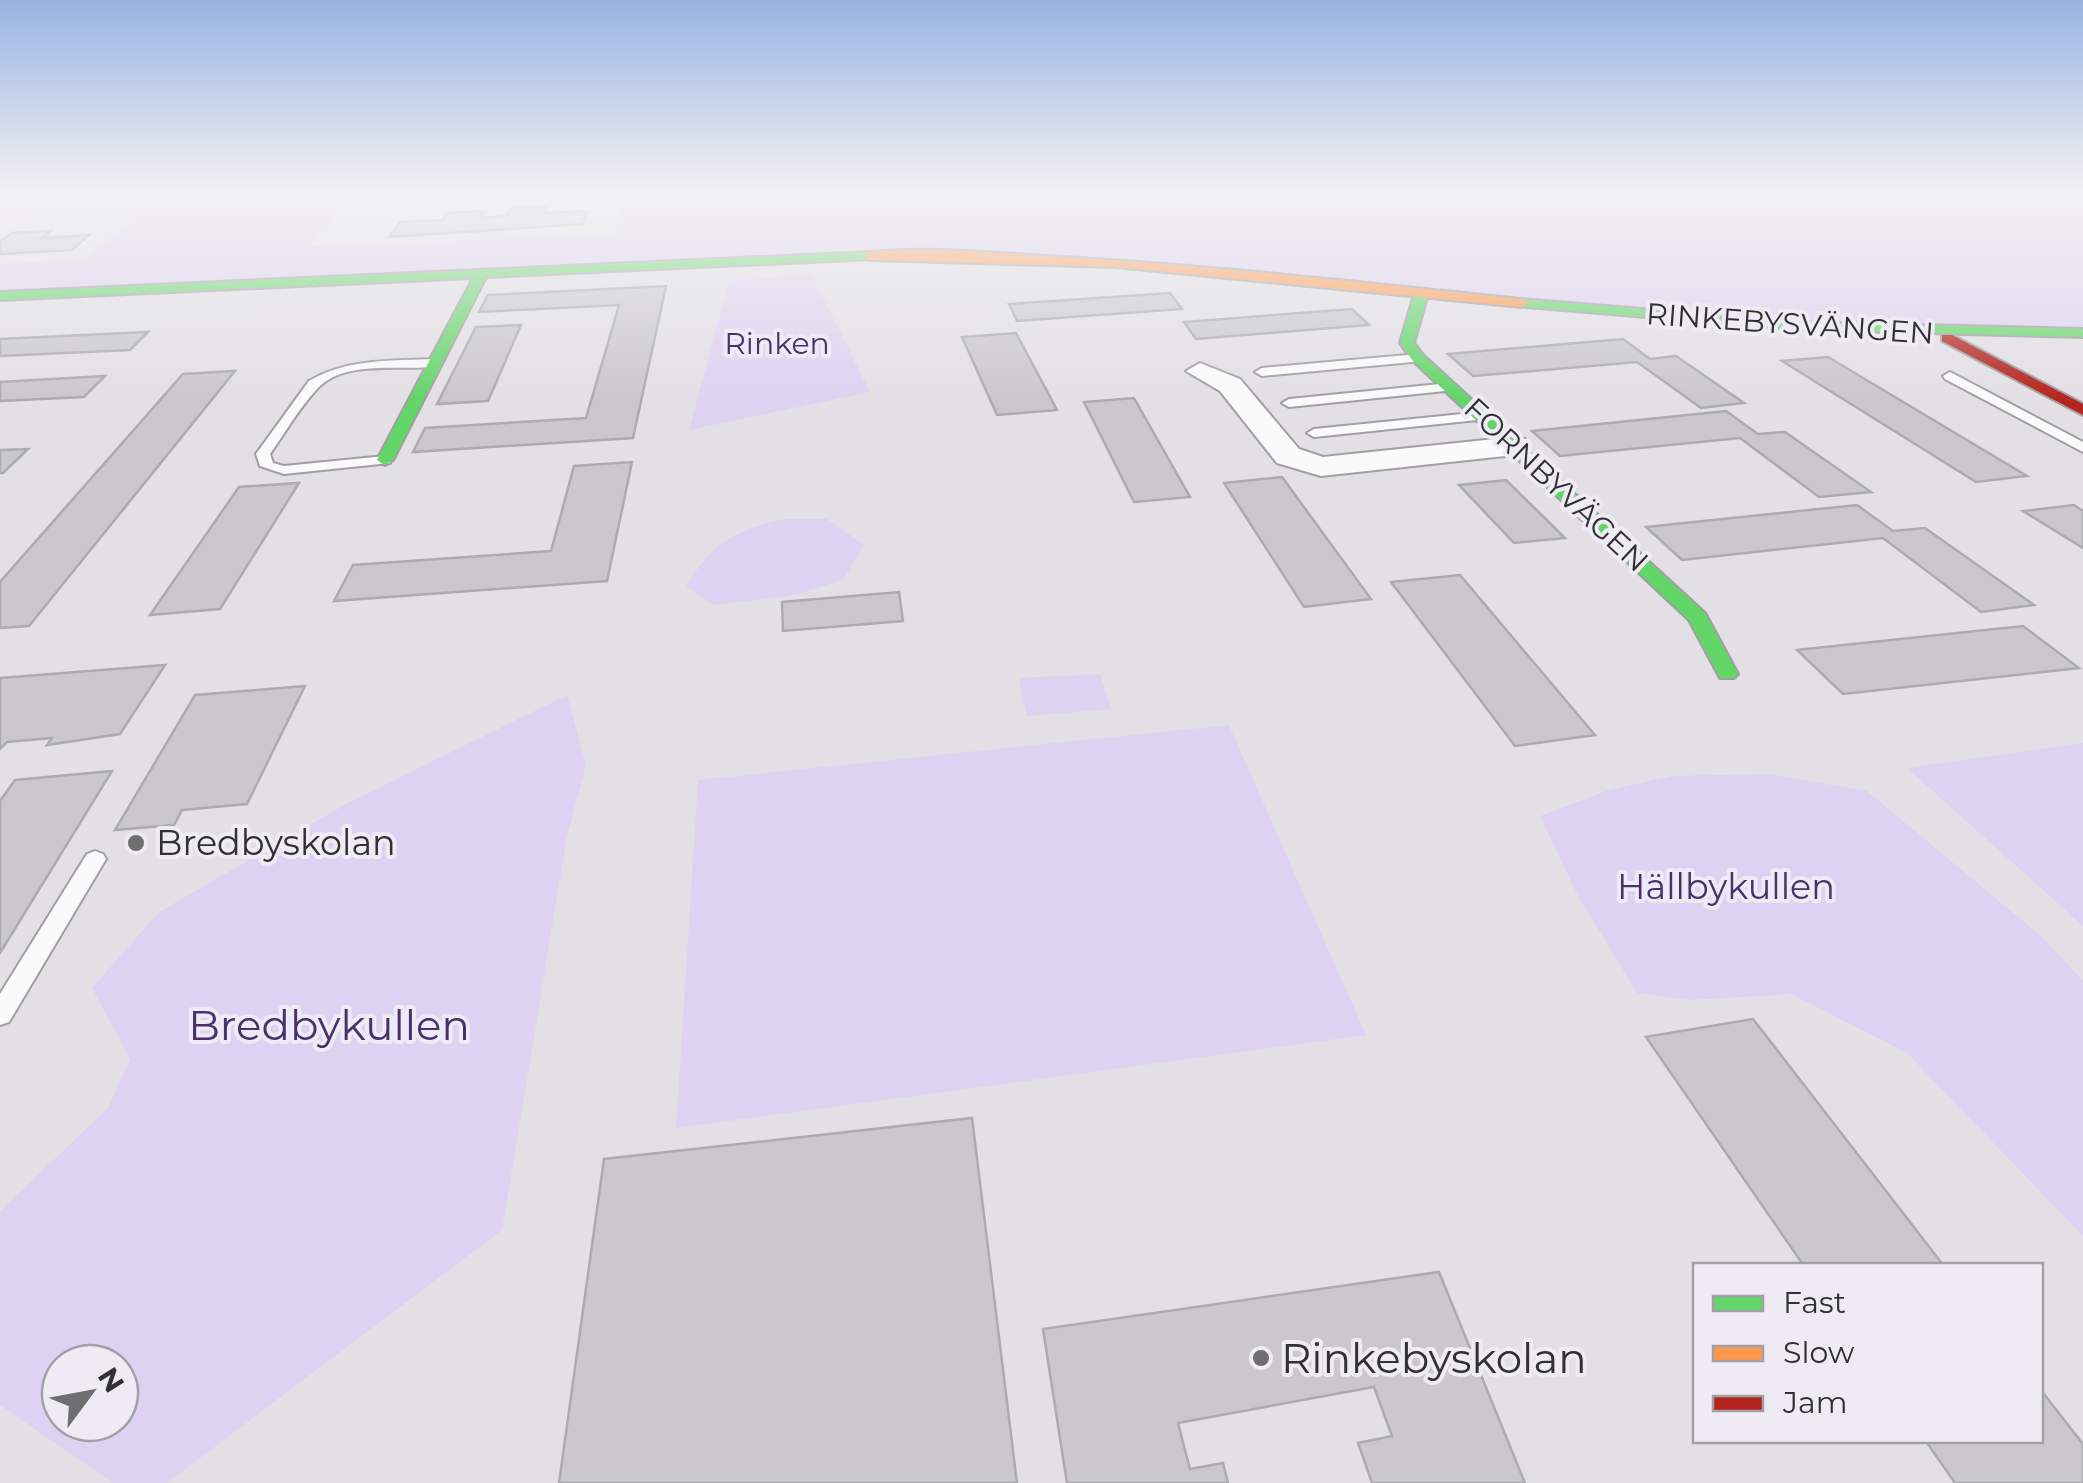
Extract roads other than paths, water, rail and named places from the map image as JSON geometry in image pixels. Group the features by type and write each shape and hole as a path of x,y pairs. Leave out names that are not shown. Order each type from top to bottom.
{"street":[{"name":"RINKEBYSVÄNGEN","path":"0,296 737,260"},
{"name":"RINKEBYSVÄNGEN","path":"1104,260 1698,321 1940,334 2083,334"},
{"path":"385,460 482,272"},
{"path":"1418,358 1407,343 1422,294"},
{"path":"1940,334 2083,410"},
{"name":"FORNBYVÄGEN","path":"1418,358 1698,617 1726,674"},
{"path":"1200,371 1230,385 1288,456 1321,467 1514,446"}],"lane":[{"path":"1262,372 1418,358"},
{"path":"385,460 284,470 267,466 263,454 324,376 342,370 435,363"},
{"path":"1950,376 2083,448"},
{"path":"1290,403 1450,387"},
{"path":"1314,433 1482,416"},
{"path":"0,1015 95,859"}],"place":[{"name":"Bredbyskolan","path":"136,843"},
{"name":"Rinkebyskolan","path":"1261,1358"}],"park label":[{"name":"Rinken","path":"777,344"},
{"name":"Hällbykullen","path":"1726,887"},
{"name":"Bredbykullen","path":"329,1025"}]}
